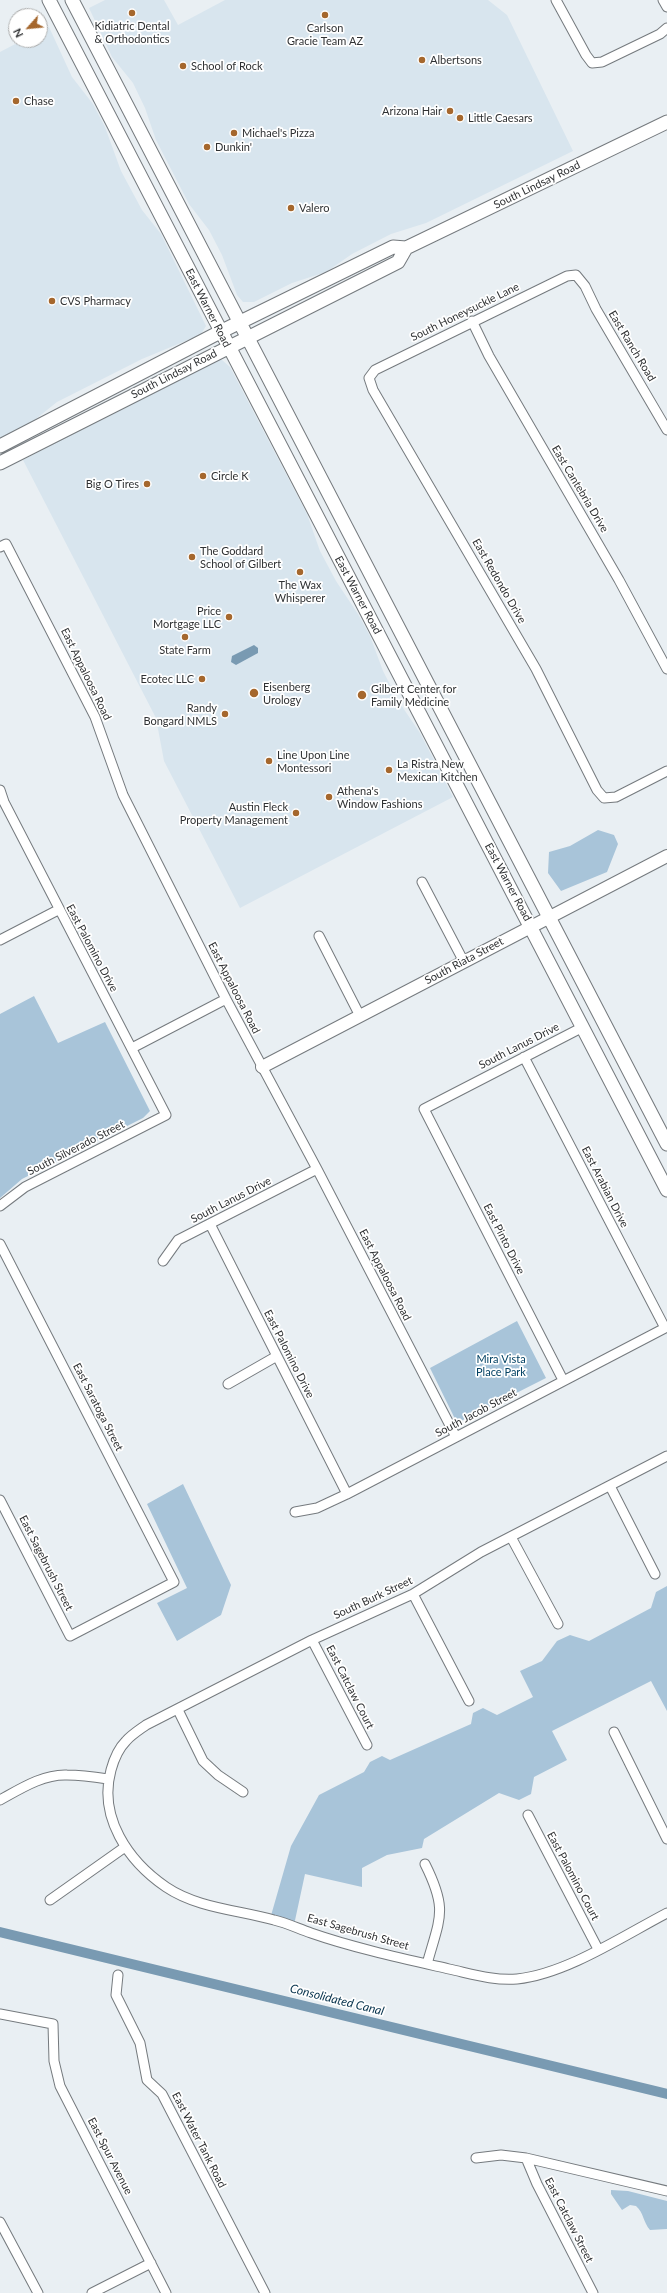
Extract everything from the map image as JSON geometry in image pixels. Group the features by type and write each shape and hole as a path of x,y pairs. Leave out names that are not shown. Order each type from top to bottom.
{"main road":[{"name":"East Warner Road","path":"49,0 220,332 667,1190"},
{"name":"East Warner Road","path":"72,0 667,1144"},
{"path":"93,84 112,75"},
{"name":"South Lindsay Road","path":"0,446 220,332 393,247 406,248 667,122"},
{"name":"South Lindsay Road","path":"0,463 228,346 398,262 406,248"},
{"path":"0,463 11,450 39,434 42,430 43,424"},
{"path":"357,593 376,584"}],"street":[{"path":"556,0 586,55 592,63 602,62 660,34 667,28"},
{"path":"663,0 667,7"},
{"name":"South Honeysuckle Lane","path":"369,378 375,370 472,321 567,276 576,275"},
{"name":"East Ranch Road","path":"576,275 585,286 596,309 667,430"},
{"name":"East Cantebria Drive","path":"472,321 505,384 619,580 667,670"},
{"name":"East Redondo Drive","path":"369,378 374,390 536,669 597,790 604,798 616,797 667,770"},
{"name":"East Appaloosa Road","path":"3,545 95,717 123,795 226,999 317,1169 456,1437"},
{"name":"East Palomino Drive","path":"0,790 2,803 166,1115"},
{"name":"South Riata Street","path":"262,1067 667,856"},
{"path":"422,882 464,962"},
{"path":"0,940 58,910"},
{"path":"319,936 360,1016"},
{"path":"132,1048 226,999"},
{"name":"South Lanus Drive","path":"424,1109 583,1027"},
{"name":"East Arabian Drive","path":"524,1057 666,1327"},
{"name":"East Pinto Drive","path":"424,1109 563,1380"},
{"name":"South Silverado Street","path":"0,1206 25,1187 166,1115"},
{"name":"South Lanus Drive","path":"164,1261 178,1240 317,1169"},
{"name":"East Palomino Drive","path":"210,1224 347,1494"},
{"name":"East Saratoga Street","path":"0,1244 174,1582 70,1636"},
{"name":"South Jacob Street","path":"294,1512 317,1508 347,1494 666,1327"},
{"path":"228,1384 277,1356"},
{"name":"South Burk Street","path":"125,1847 113,1826 107,1806 108,1778 114,1758 126,1741 146,1725 178,1710 312,1640 413,1594 481,1552 667,1456"},
{"path":"610,1486 655,1574"},
{"name":"East Sagebrush Street","path":"0,1500 70,1636"},
{"path":"511,1537 558,1624"},
{"path":"413,1594 469,1701"},
{"name":"East Catclaw Court","path":"312,1640 366,1745"},
{"path":"178,1710 203,1761 218,1775 243,1792"},
{"path":"614,1732 667,1839"},
{"path":"0,1800 32,1783 55,1777 66,1775 108,1778"},
{"name":"East Palomino Court","path":"528,1815 598,1949"},
{"path":"50,1900 125,1847"},
{"name":"East Sagebrush Street","path":"125,1847 150,1874 166,1887 190,1900 275,1920 311,1933 427,1964 492,1979 517,1979 561,1969 667,1913"},
{"path":"425,1864 436,1886 441,1911 427,1964"},
{"name":"East Water Tank Road","path":"118,1975 116,1995 140,2043 147,2080 162,2094 266,2293"},
{"name":"East Spur Avenue","path":"0,2014 53,2024 54,2061 60,2086 166,2293"},
{"path":"476,2158 501,2155 526,2158 667,2191"},
{"name":"East Catclaw Street","path":"526,2158 536,2184 593,2293"},
{"path":"0,2222 38,2293"},
{"path":"92,2293 151,2263"}],"shaded area":[{"path":"105,0 164,0 178,25 225,0 488,0 507,15 573,151 426,223 391,234 352,254 326,272 292,283 254,302 243,302 237,295 222,255 209,230 189,204 156,140 145,108 133,83 112,57 89,8"},
{"path":"48,27 72,77 93,104 105,127 121,171 142,210 161,234 206,326 201,334 142,359 57,402 32,422 0,439 0,52 8,48 48,48"},
{"path":"216,359 222,360 230,367 307,514 320,551 336,581 358,614 370,636 383,671 399,702 420,733 453,797 240,908 164,761 156,718 23,460"},
{"path":"254,645 258,648 258,653 236,665 231,662 232,656"}],"green space":[{"path":"598,830 614,835 618,844 607,872 561,891 548,873 549,852 570,846"},
{"path":"34,996 58,1043 105,1022 150,1111 143,1118 22,1179 0,1198 0,1014"},
{"name":"Mira Vista Place Park","path":"517,1321 546,1378 457,1423 430,1368"},
{"path":"183,1484 231,1585 221,1615 177,1641 157,1603 187,1588 147,1504"},
{"path":"667,1586 667,1711 651,1681 552,1731 567,1760 534,1777 531,1794 519,1800 499,1793 424,1839 422,1848 387,1855 362,1868 362,1887 305,1874 294,1925 270,1919 291,1846 319,1795 364,1772 370,1762 382,1756 390,1760 471,1724 473,1713 483,1708 497,1715 533,1697 520,1671 542,1661 557,1641 570,1635 589,1641 651,1608 656,1592"},
{"path":"611,2190 628,2191 667,2201 667,2229 650,2230 641,2212 636,2206 630,2205 622,2210 611,2194"}],"waterway":[{"name":"Consolidated Canal","path":"0,1932 667,2094"}],"place":[{"name":"Kidiatric Dental & Orthodontics","path":"132,13"},
{"name":"Carlson Gracie Team AZ","path":"325,15"},
{"name":"Albertsons","path":"422,60"},
{"name":"School of Rock","path":"183,66"},
{"name":"Chase","path":"16,101"},
{"name":"Arizona Hair","path":"450,111"},
{"name":"Little Caesars","path":"460,118"},
{"name":"Michael's Pizza","path":"234,133"},
{"name":"Dunkin'","path":"207,147"},
{"name":"Valero","path":"291,208"},
{"name":"CVS Pharmacy","path":"52,301"},
{"name":"Circle K","path":"203,476"},
{"name":"Big O Tires","path":"147,484"},
{"name":"The Goddard School of Gilbert","path":"192,557"},
{"name":"The Wax Whisperer","path":"300,572"},
{"name":"Price Mortgage LLC","path":"229,617"},
{"name":"State Farm","path":"185,637"},
{"name":"Ecotec LLC","path":"202,679"},
{"name":"Eisenberg Urology","path":"254,693"},
{"name":"Gilbert Center for Family Medicine","path":"362,695"},
{"name":"Randy Bongard NMLS","path":"225,714"},
{"name":"Line Upon Line Montessori","path":"269,761"},
{"name":"La Ristra New Mexican Kitchen","path":"389,770"},
{"name":"Athena's Window Fashions","path":"329,797"},
{"name":"Austin Fleck Property Management","path":"296,813"}]}
